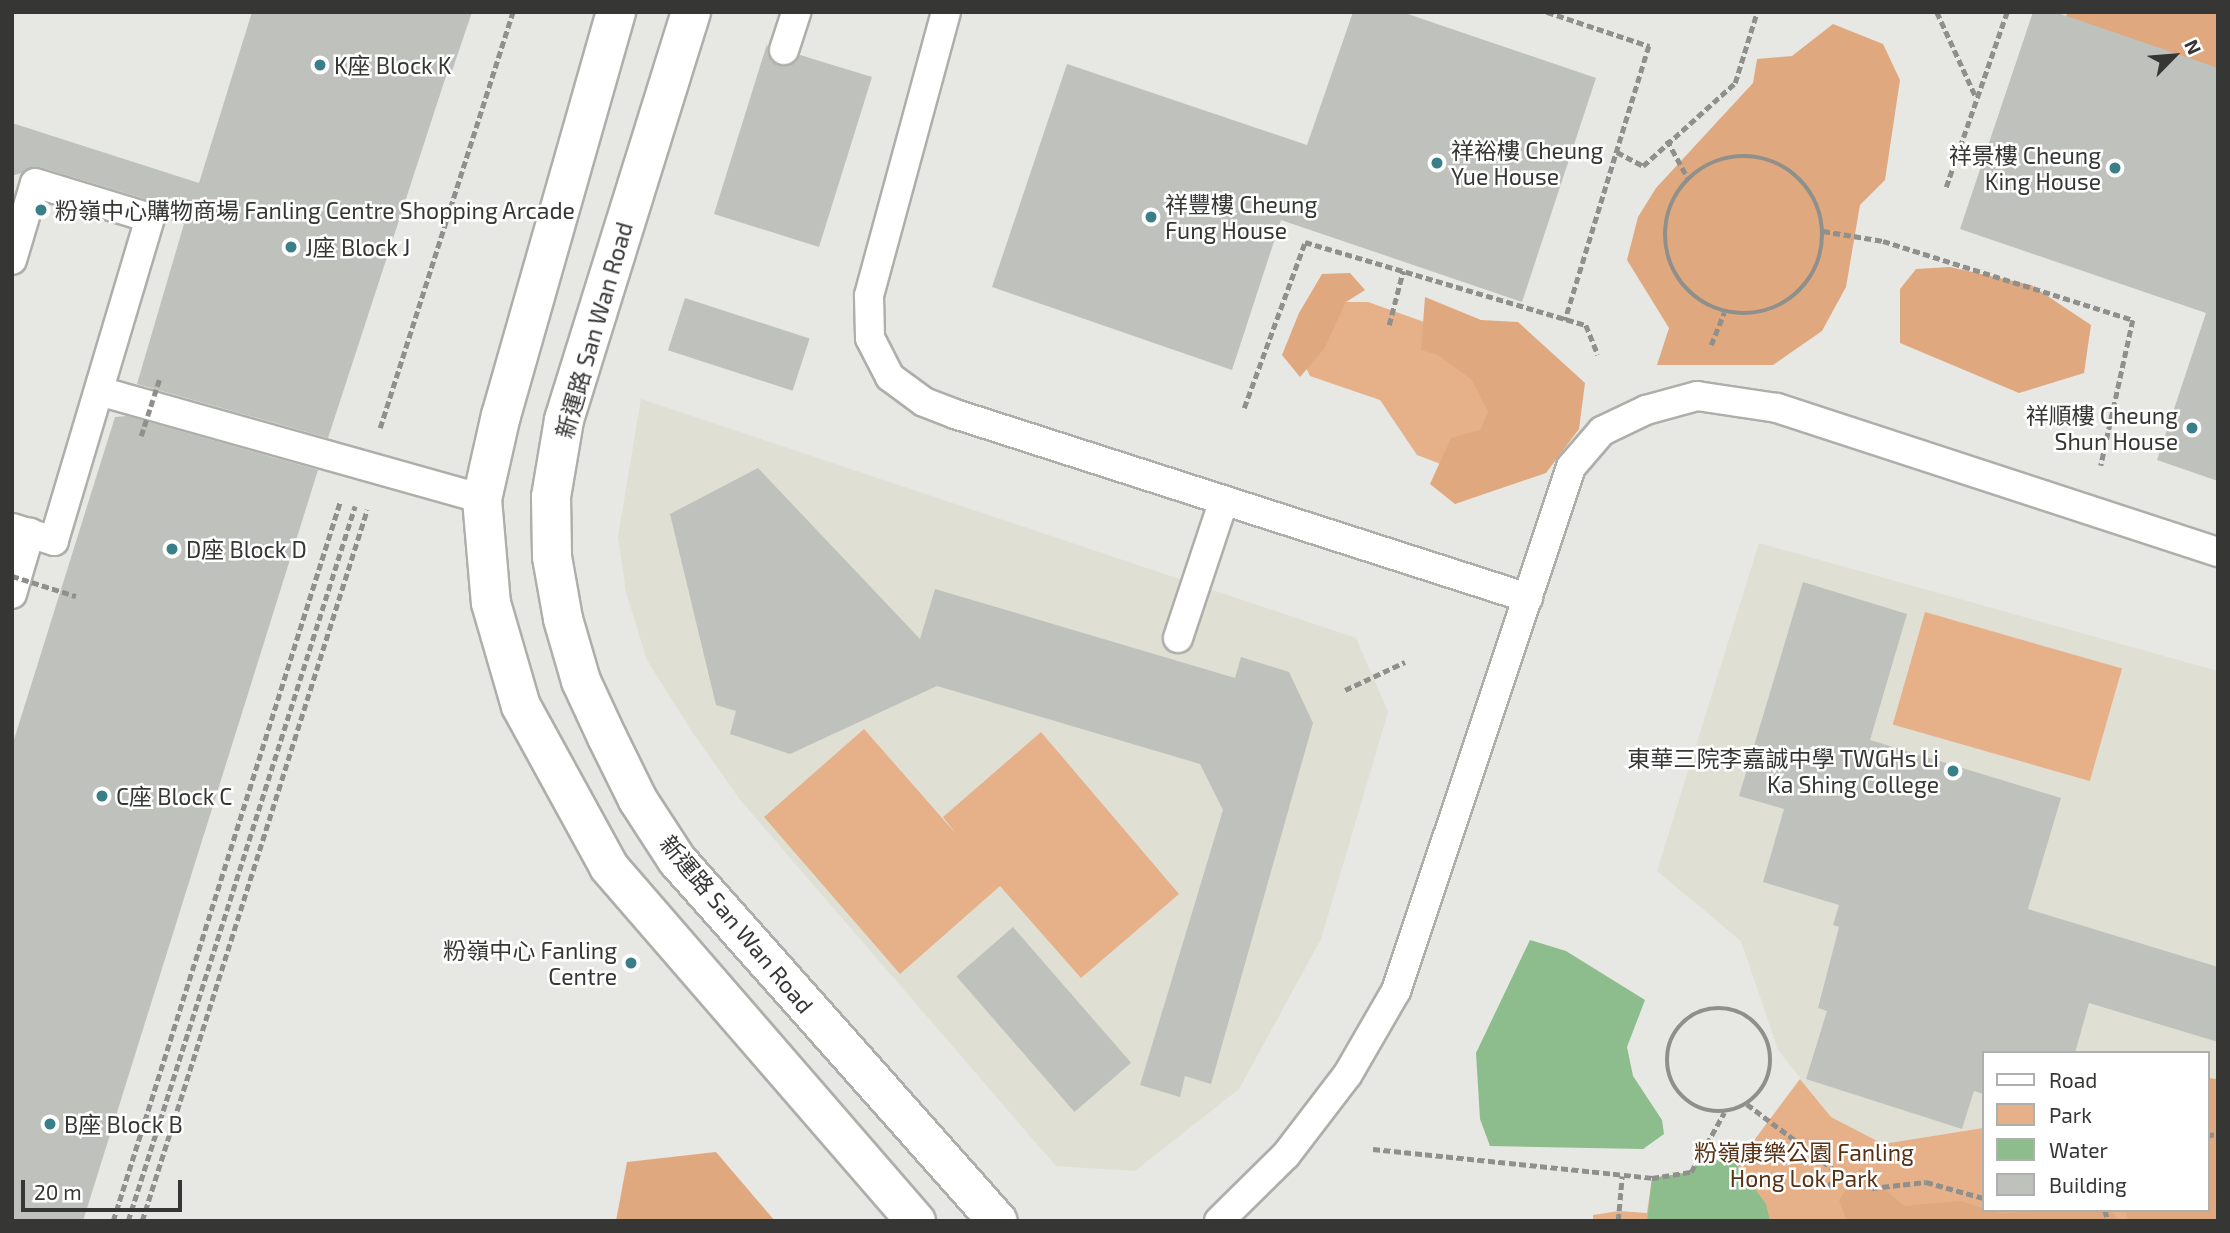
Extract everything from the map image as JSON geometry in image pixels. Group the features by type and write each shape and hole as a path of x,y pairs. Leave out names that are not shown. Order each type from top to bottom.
{"street":[{"path":"616,12 501,415 482,499 487,576 504,654 521,706 573,808 609,867 660,931 916,1221"},
{"name":"新運路 San Wan Road","path":"691,12 564,420 551,497 552,557 563,619 581,681 607,737 638,800 677,860 998,1221"}],"lane":[{"path":"784,50 796,12"},
{"path":"946,12 869,296 870,338 890,377 924,402 955,414 1528,598"},
{"path":"12,260 35,183 150,218 54,541 21,530 12,594"},
{"path":"99,391 366,469 482,499"},
{"path":"1219,1221 1286,1155 1349,1074 1396,991 1571,467 1602,431 1646,410 1697,396 1777,408 2218,552"},
{"path":"1178,638 1224,500"}],"path":[{"path":"128,1221 513,12"},
{"path":"1547,12 1650,46 1564,320"},
{"path":"1937,12 1976,98"},
{"path":"1945,187 2007,12"},
{"path":"1617,152 1643,166 1667,139 1735,83 1755,13"},
{"path":"1667,139 1688,178"},
{"path":"1729,157 1773,161 1808,189 1823,231 1821,256 1795,297 1774,310 1749,315 1724,312 1702,303 1672,267 1666,219 1688,178 1729,157"},
{"path":"1823,231 1883,242 2133,320 2101,466"},
{"path":"1244,408 1305,242 1586,325 1598,355"},
{"path":"1389,325 1403,271"},
{"path":"1711,345 1724,312"},
{"path":"141,436 160,377"},
{"path":"113,1221 366,469"},
{"path":"142,1221 366,469"},
{"path":"12,576 76,596"},
{"path":"1345,690 1405,662"},
{"path":"1702,1010 1736,1010 1762,1031 1772,1062 1768,1079 1747,1104 1724,1113 1699,1108 1678,1094 1667,1062 1676,1030 1702,1010"},
{"path":"1747,1104 1837,1172 1872,1188 1926,1182 1982,1198"},
{"path":"1373,1149 1652,1178 1691,1172 1710,1143 1724,1113"},
{"path":"1828,1188 1837,1172"},
{"path":"1618,1221 1622,1176"}],"shaded area":[{"path":"2067,12 2218,12 2218,103 2060,48"},
{"path":"1833,24 1883,44 1900,80 1885,180 1860,205 1846,287 1822,331 1773,365 1657,365 1669,328 1627,260 1638,217 1656,188 1753,83 1757,59 1792,56"},
{"path":"1950,267 2031,285 2091,325 2084,373 2019,393 1900,343 1900,289 1916,269"},
{"path":"1350,273 1365,290 1346,302 1324,349 1300,377 1282,355 1299,313 1322,274"},
{"path":"1425,297 1481,320 1518,322 1585,383 1579,429 1546,473 1455,504 1430,484 1451,438 1480,430 1488,412 1472,380 1438,355 1421,350"},
{"path":"641,399 1356,638 1388,712 1321,939 1239,1089 1135,1171 1056,1166 741,801 691,730 647,660 626,592 618,537"},
{"name":"東華三院李嘉誠中學 TWGHs Li Ka Shing College","path":"1759,543 2218,671 2218,1080 2209,1079 2209,1051 1982,1051 1982,1128 1883,1144 1831,1117 1778,1050 1741,941 1657,871"},
{"path":"2209,1078 2218,1079 2218,1221 2128,1221 2126,1212 2209,1212"},
{"path":"716,1152 775,1221 616,1221 627,1162"},
{"path":"1860,1168 1904,1206 1961,1201 1982,1208 1982,1212 2112,1212 2119,1221 1847,1221 1839,1200"}],"green space":[{"path":"1346,302 1368,302 1444,329 1502,423 1446,466 1417,455 1380,400 1310,376 1301,357"},
{"path":"1925,612 2122,669 2090,781 1893,724"},
{"path":"864,729 957,835 943,817 1041,732 1179,894 1081,978 1000,886 900,974 764,817"},
{"name":"粉嶺康樂公園 Fanling Hong Lok Park","path":"1800,1079 1831,1117 1883,1144 1982,1128 1982,1212 2209,1212 2218,1221 1593,1221 1593,1215 1619,1211 1647,1213 1652,1178 1691,1172 1710,1143 1737,1163"}],"water":[{"path":"1530,940 1566,951 1645,1000 1627,1047 1633,1076 1662,1120 1664,1134 1643,1149 1490,1146 1480,1119 1476,1053"},
{"path":"1710,1143 1736,1163 1766,1204 1770,1221 1647,1221 1652,1178 1691,1172"}],"building":[{"path":"252,12 472,12 452,71 448,70 328,438 137,384 184,224 166,219 155,202 40,167 12,176 12,123 199,183"},
{"path":"1353,12 1402,12 1596,78 1522,302 1281,220 1232,370 992,287 1067,64 1307,145"},
{"name":"祥景樓 Cheung King House","path":"2033,12 2055,12 2218,68 2218,481 2157,460 2206,313 1960,229"},
{"path":"767,44 771,61 780,66 795,63 800,55 872,77 819,247 714,214"},
{"path":"685,298 810,338 793,391 668,350"},
{"path":"127,416 318,470 83,1221 12,1221 12,746 115,417"},
{"path":"758,468 920,639 935,589 1235,678 1241,657 1289,672 1313,723 1211,1084 1185,1076 1180,1097 1140,1085 1223,810 1200,764 937,686 790,754 730,734 736,711 716,705 670,514"},
{"path":"1803,582 1907,614 1870,740 2061,798 2028,909 2218,967 2218,1042 2089,1003 2076,1051 1982,1051 1982,1094 1974,1091 1962,1129 1806,1079 1827,1011 1818,1008 1839,927 1833,925 1839,905 1763,882 1784,809 1739,796"},
{"path":"1013,927 1131,1063 1074,1112 956,976"}],"place":[{"name":"K座 Block K","path":"320,65"},
{"name":"祥裕樓 Cheung Yue House","path":"1437,163"},
{"name":"祥景樓 Cheung King House","path":"2115,168"},
{"name":"粉嶺中心購物商場 Fanling Centre Shopping Arcade","path":"41,210"},
{"name":"祥豐樓 Cheung Fung House","path":"1151,217"},
{"name":"J座 Block J","path":"291,247"},
{"name":"祥順樓 Cheung Shun House","path":"2192,428"},
{"name":"D座 Block D","path":"172,549"},
{"name":"東華三院李嘉誠中學 TWGHs Li Ka Shing College","path":"1953,771"},
{"name":"C座 Block C","path":"102,796"},
{"name":"粉嶺中心 Fanling Centre","path":"631,963"},
{"name":"B座 Block B","path":"50,1124"}]}
